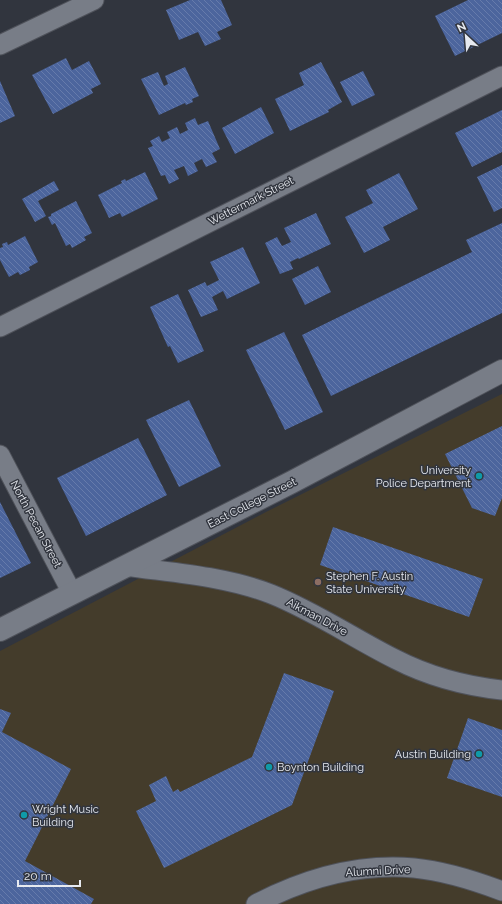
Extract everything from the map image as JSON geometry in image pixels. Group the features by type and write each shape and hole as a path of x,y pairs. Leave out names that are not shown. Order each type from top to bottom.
{"street":[{"path":"0,45 94,0"},
{"name":"Wettermark Street","path":"0,327 502,76"},
{"name":"East College Street","path":"0,630 72,592 292,482 502,371"},
{"name":"North Pecan Street","path":"0,455 72,592"},
{"name":"Aikman Drive","path":"125,566 204,577 247,586 298,606 395,660 419,670 468,685 502,690"},
{"name":"Alumni Drive","path":"256,904 304,882 361,869 414,868 474,880 502,891"},
{"path":"499,904 502,895"}],"shaded area":[{"name":"Stephen F. Austin State University","path":"502,394 502,904 0,904 0,651 266,512"}],"building":[{"path":"190,0 221,0 232,25 217,32 221,39 205,46 198,32 179,40 166,10"},
{"path":"468,0 502,0 502,33 455,56 435,16"},
{"path":"66,58 72,70 89,61 101,84 91,89 93,93 53,114 32,75"},
{"path":"321,62 342,102 328,110 329,112 290,131 275,99 304,85 299,73"},
{"path":"185,67 199,96 192,99 193,102 186,105 185,103 159,115 141,79 158,72 164,86 168,84 165,76"},
{"path":"363,71 375,95 352,106 340,82"},
{"path":"0,81 15,116 0,123"},
{"path":"261,107 274,133 235,154 222,128"},
{"path":"502,110 502,152 472,167 455,133"},
{"path":"195,118 198,125 208,121 220,149 212,153 217,162 206,167 202,159 194,163 198,171 188,176 184,166 174,170 179,179 169,184 165,175 161,176 148,148 153,146 150,141 159,136 162,142 170,138 167,132 177,127 180,134 188,130 185,123"},
{"path":"502,165 502,208 494,212 477,177"},
{"path":"145,172 158,199 122,217 120,213 109,218 98,195 122,183 121,181 125,179 126,181"},
{"path":"399,173 418,209 383,227 390,240 364,253 345,217 373,203 366,190"},
{"path":"54,181 59,190 38,201 46,216 35,222 22,199"},
{"path":"76,201 92,233 84,237 86,240 72,248 70,244 66,246 55,223 52,225 48,217"},
{"path":"316,213 331,244 290,262 293,269 280,274 265,243 277,237 282,246 291,242 284,228"},
{"path":"502,223 502,313 331,396 302,335 472,252 466,240"},
{"path":"25,236 38,262 29,267 30,270 20,275 18,272 9,277 0,260 0,248 3,247 2,244 7,242 8,245"},
{"path":"243,247 260,283 227,299 223,291 212,297 218,310 201,317 188,290 205,282 207,286 219,280 210,262"},
{"path":"318,266 331,292 305,305 292,279"},
{"path":"178,294 204,351 178,363 170,346 168,347 150,307"},
{"path":"284,332 323,412 285,430 246,350"},
{"path":"189,400 221,466 179,487 146,420"},
{"name":"University Police Department","path":"502,426 502,498 495,516 472,508 445,454"},
{"path":"138,438 167,495 86,536 57,478"},
{"path":"0,502 31,563 0,578"},
{"path":"333,527 483,579 469,617 320,565"},
{"name":"Boynton Building","path":"284,673 334,691 292,805 164,868 136,811 156,801 149,785 166,776 173,792 178,789 180,792 252,757"},
{"name":"Wright Music Building","path":"0,709 11,713 2,732 71,769 25,861 94,899 91,904 0,904"},
{"name":"Austin Building","path":"468,718 502,730 502,797 447,778"}],"place":[{"name":"University Police Department","path":"479,476"},
{"name":"Stephen F. Austin State University","path":"318,582"},
{"name":"Austin Building","path":"479,754"},
{"name":"Boynton Building","path":"269,767"},
{"name":"Wright Music Building","path":"24,815"}]}
